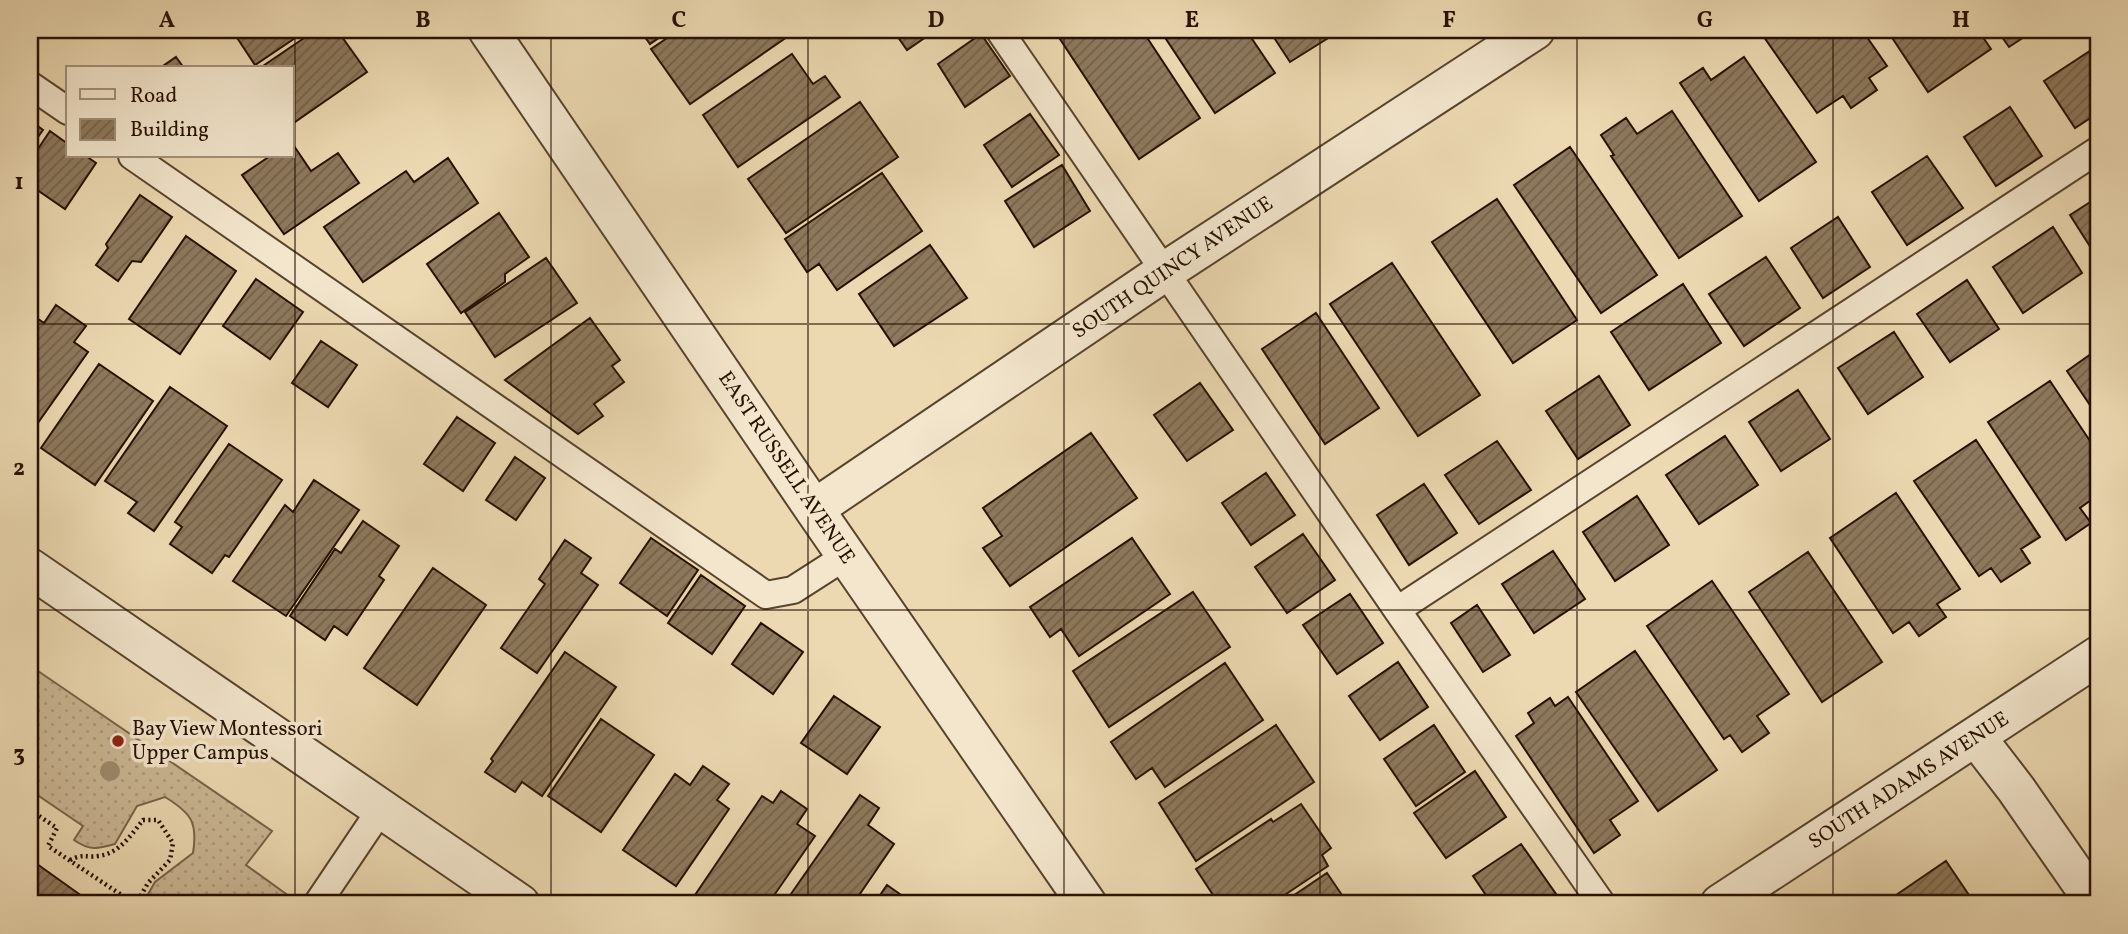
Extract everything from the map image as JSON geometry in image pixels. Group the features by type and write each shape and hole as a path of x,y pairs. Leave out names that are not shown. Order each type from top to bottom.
{"street":[{"name":"EAST RUSSELL AVENUE","path":"488,30 1087,904"},
{"name":"SOUTH QUINCY AVENUE","path":"814,509 1164,272 1535,30"},
{"path":"30,568 520,904"},
{"name":"SOUTH ADAMS AVENUE","path":"1720,904 2098,656"},
{"path":"1976,737 2016,789 2096,904"}],"lane":[{"path":"999,30 1602,904"},
{"path":"30,85 66,110"},
{"path":"1397,610 2098,150"},
{"path":"135,158 766,595 793,590 846,556"},
{"path":"317,904 381,809"}],"path":[{"path":"30,654 36,645"},
{"path":"30,810 57,828 48,846 136,904 148,883 170,860 173,843 158,820 143,820 127,841 116,849 99,856 83,854 70,860"}],"shaded area":[{"path":"38,671 272,831 246,865 293,899 289,904 143,903 155,882 193,853 194,833 191,819 165,797 137,806 115,844 94,848 74,840 83,826 30,790 30,683"}],"building":[{"path":"232,30 307,30 255,65"},
{"path":"316,30 337,30 367,72 294,123 294,66 263,66"},
{"path":"640,30 670,30 650,44"},
{"path":"679,30 787,30 790,35 690,104 651,49"},
{"path":"893,30 936,30 907,50"},
{"path":"1068,30 1142,30 1200,118 1139,159 1058,36"},
{"path":"1160,30 1246,30 1275,73 1215,113"},
{"path":"1269,30 1341,30 1290,62"},
{"path":"1759,30 1862,30 1887,66 1869,78 1877,90 1851,108 1843,96 1817,113"},
{"path":"1887,30 1978,30 1991,49 1928,92"},
{"path":"1997,30 2035,30 2009,47"},
{"path":"981,34 1010,76 965,107 938,64"},
{"path":"2093,49 2098,57 2098,113 2075,128 2044,81"},
{"path":"792,54 813,84 825,76 840,97 738,167 703,115"},
{"path":"176,57 183,66 163,66"},
{"path":"1744,57 1816,162 1759,201 1680,83 1703,68 1711,80"},
{"path":"860,102 898,157 786,233 748,179"},
{"path":"2010,107 2042,156 1996,186 1964,137"},
{"path":"1672,111 1742,216 1679,258 1611,156 1614,155 1601,135 1626,118 1637,134"},
{"path":"1030,114 1059,155 1012,187 984,145"},
{"path":"30,120 43,130 30,148"},
{"path":"50,131 66,143 66,158 89,158 96,163 65,209 30,185 30,161"},
{"path":"294,146 311,171 338,153 359,183 284,234 242,175 267,158 294,158"},
{"path":"1570,147 1657,275 1601,313 1514,185"},
{"path":"1927,156 1963,208 1907,245 1872,192"},
{"path":"448,158 478,203 363,282 324,227 406,171 414,182"},
{"path":"1062,165 1090,211 1034,247 1005,201"},
{"path":"882,173 922,231 837,290 819,264 807,272 785,239"},
{"path":"140,195 172,217 141,262 132,261 118,281 96,265 108,248 106,244"},
{"path":"2098,197 2098,259 2070,215"},
{"path":"1497,199 1577,320 1513,363 1432,242"},
{"path":"499,213 529,257 505,274 505,282 461,313 427,264"},
{"path":"1838,217 1870,267 1823,298 1791,248"},
{"path":"2053,227 2082,273 2023,313 1993,267"},
{"path":"186,236 236,271 180,354 129,319"},
{"path":"930,245 967,298 894,346 859,294"},
{"path":"1766,257 1800,308 1744,346 1709,294"},
{"path":"546,258 577,303 495,357 465,312"},
{"path":"1392,263 1480,395 1418,436 1330,304"},
{"path":"256,279 303,312 270,359 223,326"},
{"path":"1967,280 1999,329 1950,362 1917,314"},
{"path":"1683,284 1721,343 1649,390 1611,332"},
{"path":"56,305 86,326 74,342 88,352 30,434 30,317 31,314 44,323"},
{"path":"1316,313 1379,408 1325,444 1262,349"},
{"path":"590,318 620,360 612,366 624,382 594,404 603,416 578,434 505,380"},
{"path":"1894,332 1923,377 1868,414 1838,368"},
{"path":"321,341 357,365 328,407 292,383"},
{"path":"2098,349 2098,417 2067,371"},
{"path":"99,364 153,401 95,485 41,448"},
{"path":"1599,376 1630,425 1578,459 1546,411"},
{"path":"2050,381 2098,453 2098,495 2080,508 2091,523 2066,540 1988,422"},
{"path":"1200,383 1233,430 1187,461 1154,415"},
{"path":"170,387 227,426 154,531 128,513 137,502 105,481"},
{"path":"1798,390 1830,439 1781,471 1749,422"},
{"path":"457,417 495,443 463,491 424,464"},
{"path":"1091,433 1137,498 1010,586 983,548 1002,536 983,508"},
{"path":"1725,436 1758,485 1699,524 1666,475"},
{"path":"1976,440 2040,537 2021,549 2030,563 2001,582 1991,568 1979,576 1914,481"},
{"path":"1497,441 1531,490 1479,524 1445,475"},
{"path":"229,444 282,480 229,557 225,555 212,573 170,544 182,527 175,522"},
{"path":"515,457 545,478 516,520 486,500"},
{"path":"1266,473 1295,515 1251,545 1222,503"},
{"path":"314,480 359,510 286,616 233,581 285,505 293,512"},
{"path":"1424,484 1457,533 1409,565 1377,515"},
{"path":"1896,493 1960,589 1937,604 1946,617 1919,636 1909,622 1893,633 1830,538"},
{"path":"1637,496 1669,545 1615,581 1583,532"},
{"path":"363,521 399,546 379,576 384,580 347,635 334,626 325,640 290,616 335,549 341,553"},
{"path":"1303,534 1335,580 1287,613 1255,567"},
{"path":"651,538 698,570 667,616 620,583"},
{"path":"1132,538 1170,594 1079,656 1061,629 1050,637 1030,607"},
{"path":"565,540 591,558 581,573 598,585 537,673 501,648 545,584 539,579"},
{"path":"1553,551 1585,599 1534,633 1502,584"},
{"path":"1808,552 1882,662 1822,702 1749,592"},
{"path":"433,568 486,605 417,705 364,668"},
{"path":"701,575 745,606 712,654 668,623"},
{"path":"1712,581 1789,694 1757,716 1769,733 1742,752 1730,735 1724,739 1647,626"},
{"path":"1193,592 1230,647 1109,727 1073,671"},
{"path":"1350,594 1383,643 1337,674 1303,625"},
{"path":"1477,605 1510,655 1483,672 1451,623"},
{"path":"761,623 803,652 773,694 732,664"},
{"path":"1635,651 1717,770 1658,811 1576,692"},
{"path":"565,652 616,687 542,796 522,782 515,792 485,772 493,761 491,759"},
{"path":"1398,662 1428,707 1380,740 1349,696"},
{"path":"1225,663 1263,720 1165,787 1152,768 1136,779 1111,742"},
{"path":"834,696 880,727 847,774 801,743"},
{"path":"1568,697 1638,801 1610,820 1620,835 1594,853 1516,736 1534,723 1528,713 1550,698 1555,706"},
{"path":"601,719 654,755 601,832 548,796"},
{"path":"1276,725 1314,782 1196,861 1159,803"},
{"path":"1434,725 1465,772 1416,806 1384,759"},
{"path":"703,766 729,784 717,800 729,809 676,886 623,850 675,774 690,785"},
{"path":"1475,771 1506,817 1446,858 1414,813"},
{"path":"781,791 807,809 797,824 815,836 768,904 702,904 693,898 762,796 773,803"},
{"path":"860,795 879,808 868,825 894,844 853,904 784,904"},
{"path":"1301,804 1331,848 1322,855 1328,866 1271,904 1242,904 1236,896 1225,904 1219,904 1196,869 1271,819 1273,822"},
{"path":"1521,844 1556,894 1540,904 1492,904 1473,876"},
{"path":"30,859 93,904 30,904"},
{"path":"1946,861 1975,904 1883,904"},
{"path":"1327,873 1348,904 1281,904"},
{"path":"887,885 914,904 874,904"}],"place":[{"name":"Bay View Montessori Upper Campus","path":"118,741"}]}
